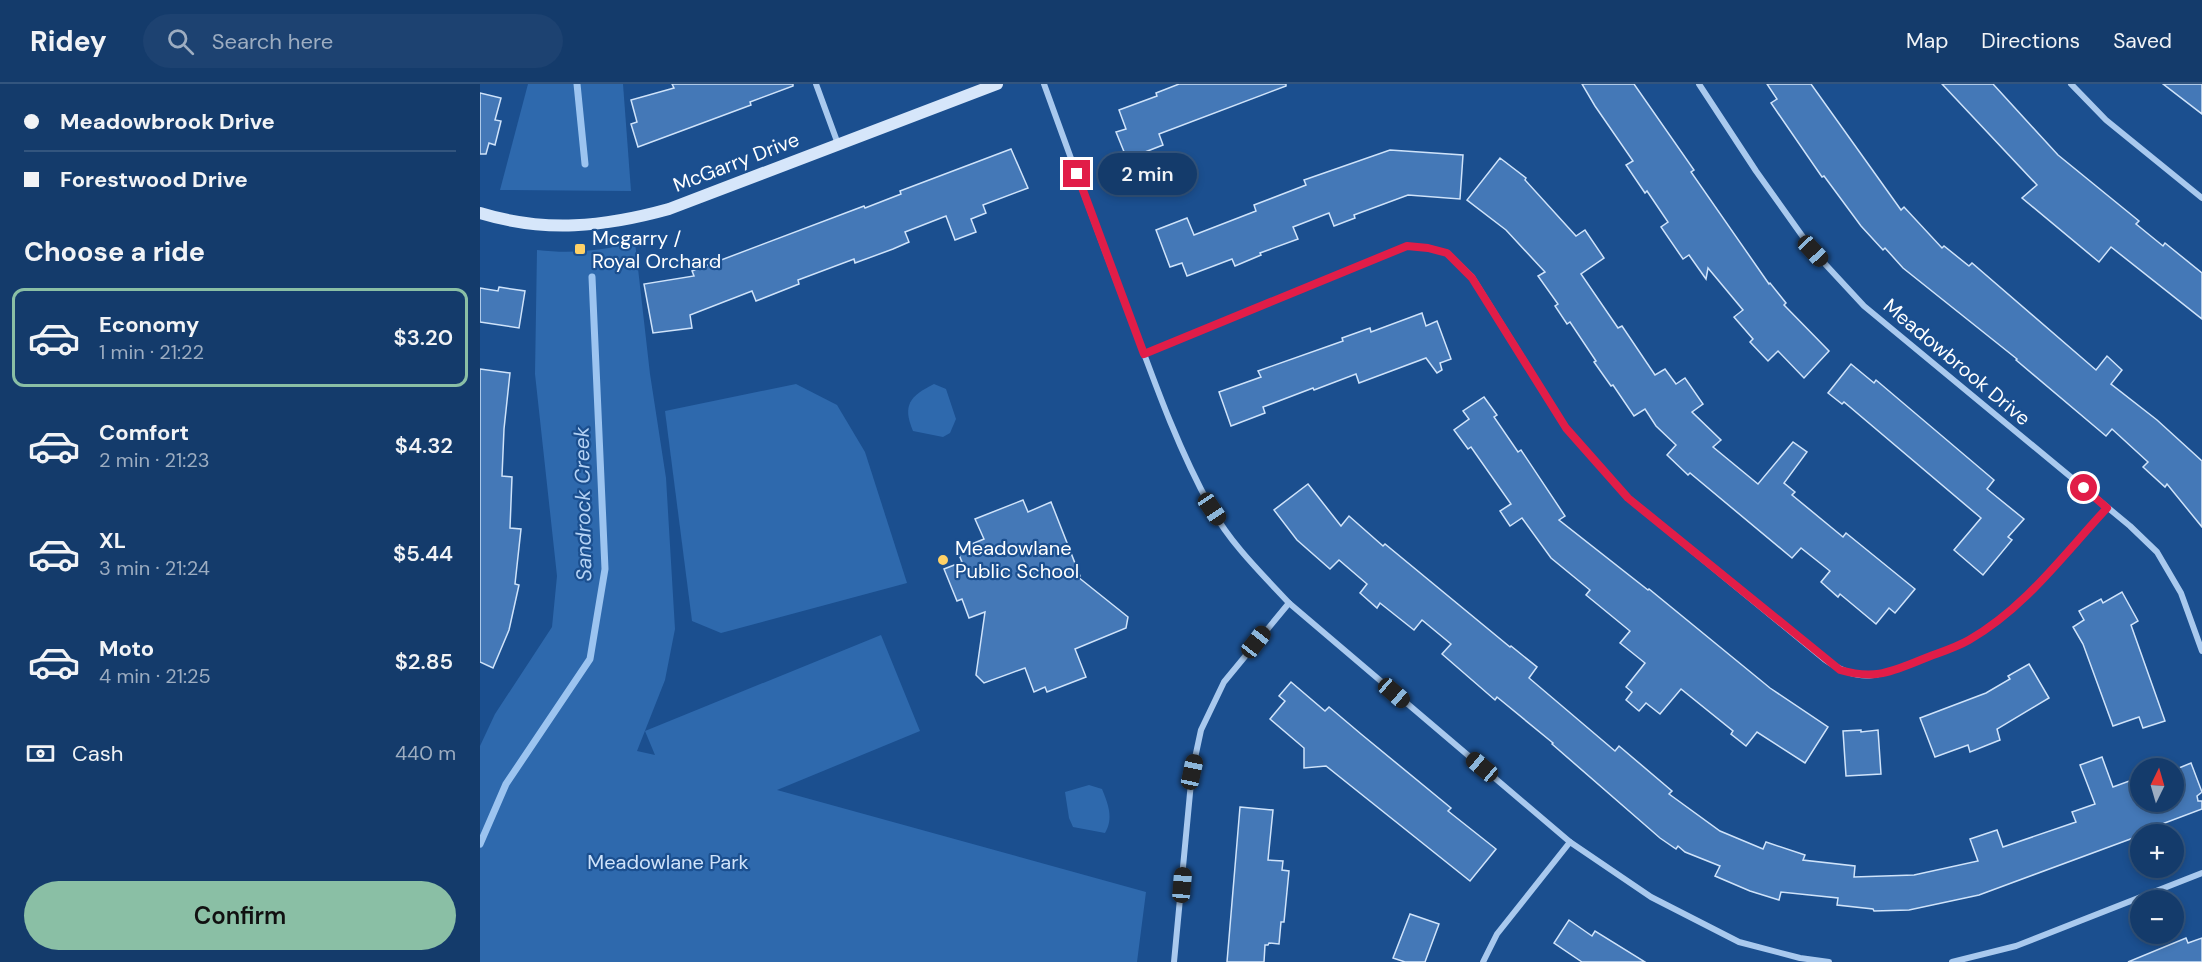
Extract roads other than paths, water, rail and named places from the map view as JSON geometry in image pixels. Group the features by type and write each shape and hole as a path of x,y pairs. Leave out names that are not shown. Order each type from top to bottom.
{"street":[{"path":"816,84 838,144"},
{"name":"McGarry Drive","path":"480,213 509,222 560,226 626,221 669,209 997,84"},
{"path":"1044,84 1172,426 1212,509 1233,540 1289,603 1570,842 1651,897 1739,942 1800,960 1829,962"},
{"name":"Meadowbrook Drive","path":"1699,84 1756,171 1813,251 1864,306 2130,526 2157,552 2181,593 2202,651"},
{"path":"2071,84 2106,120 2202,198"},
{"path":"1144,354 1407,246 1447,253 1472,278 1566,428 1628,498 1824,659 1840,670 1860,676 1885,674 1968,641 2010,611 2107,508"},
{"path":"1174,962 1192,772 1201,730 1224,682 1289,603"},
{"path":"1484,962 1497,934 1570,842"},
{"path":"1952,962 2016,946 2202,873"}],"waterway":[{"name":"Sandrock Creek","path":"577,84 585,164"},
{"name":"Sandrock Creek","path":"480,844 506,784 590,659 605,569 592,277"}],"place":[{"name":"Mcgarry / Royal Orchard","path":"580,249"},
{"name":"Meadowlane Public School","path":"943,560"}],"park label":[{"name":"Meadowlane Park","path":"668,862"}]}
